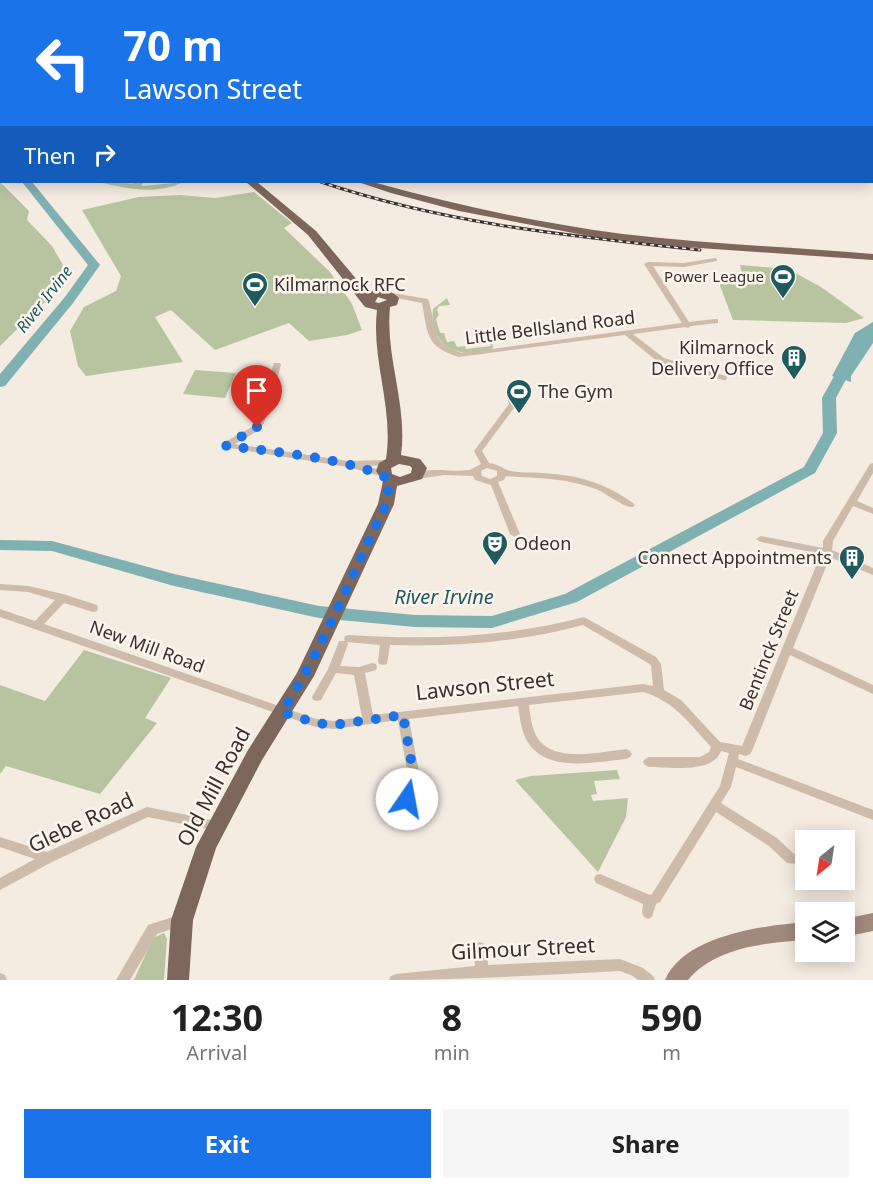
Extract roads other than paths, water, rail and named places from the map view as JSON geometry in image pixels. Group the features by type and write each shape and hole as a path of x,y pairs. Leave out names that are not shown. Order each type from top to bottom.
{"main road":[{"path":"252,183 312,233 355,283 380,300 382,337 395,438 388,469 386,504"},
{"path":"366,183 484,214 623,237 873,257"},
{"path":"383,183 489,210 555,222 623,231 873,252"},
{"path":"395,438 414,470"},
{"path":"388,469 414,470"},
{"path":"388,469 400,482 414,470"},
{"path":"386,504 414,470"},
{"name":"Old Mill Road","path":"178,980 182,920 206,847 255,755 305,676 386,504"},
{"path":"855,927 873,922"},
{"path":"675,980 695,959 729,944 795,932"}],"street":[{"path":"688,326 648,264 684,265 715,260"},
{"name":"Little Bellsland Road","path":"380,300 425,301 432,337 436,345 462,355 715,321"},
{"path":"628,334 661,360 723,378"},
{"path":"277,364 260,423 253,430 226,446 388,469"},
{"path":"486,465 478,451 513,404 510,393"},
{"path":"476,473 479,467 486,465 495,466 503,472 579,479 600,485 630,505"},
{"name":"Bentinck Street","path":"733,756 746,751 750,744 827,552 828,541 873,466"},
{"path":"414,470 476,473"},
{"path":"476,473 481,480 494,482 501,478 503,472"},
{"path":"494,482 515,534"},
{"path":"851,502 873,511"},
{"path":"761,539 827,552 873,572"},
{"path":"0,587 28,589 93,608"},
{"path":"37,625 63,598"},
{"name":"New Mill Road","path":"0,613 282,712"},
{"path":"317,697 346,642 485,640 556,629 584,621 652,660 656,664 658,692 677,704 717,746 733,756 873,815"},
{"path":"383,661 385,642"},
{"path":"787,649 873,690"},
{"path":"333,669 359,671 372,667"},
{"path":"359,671 368,720"},
{"name":"Lawson Street","path":"282,712 316,723 334,725 643,688 658,692"},
{"path":"523,701 530,737 540,751 558,759 626,754"},
{"path":"403,715 416,788 407,799"},
{"path":"649,762 702,762 714,755 717,746"},
{"path":"600,879 649,907 725,787 733,756"},
{"path":"714,805 773,842 791,859 795,859"},
{"name":"Glebe Road","path":"0,884 48,858 147,812 217,826"},
{"path":"0,842 48,858"},
{"path":"123,980 153,929 182,920"},
{"path":"480,948 482,971"},
{"name":"Gilmour Street","path":"396,980 482,971 620,965 638,972 648,980"}],"water":[{"path":"873,322 873,343 851,376 851,382 832,376 855,333"}],"waterway":[{"name":"River Irvine","path":"0,383 69,300 94,265 28,183"},
{"name":"River Irvine","path":"0,545 52,546 174,580 319,612 415,621 492,622 571,598 810,470 830,433 829,398 863,336 873,330"}],"railway":[{"path":"324,183 415,208 509,227 700,250"}],"place":[{"name":"Power League","path":"783,300"},
{"name":"Kilmarnock RFC","path":"255,308"},
{"name":"Kilmarnock Delivery Office","path":"794,381"},
{"name":"The Gym","path":"519,415"},
{"name":"Odeon","path":"495,567"},
{"name":"Connect Appointments","path":"852,581"}]}
